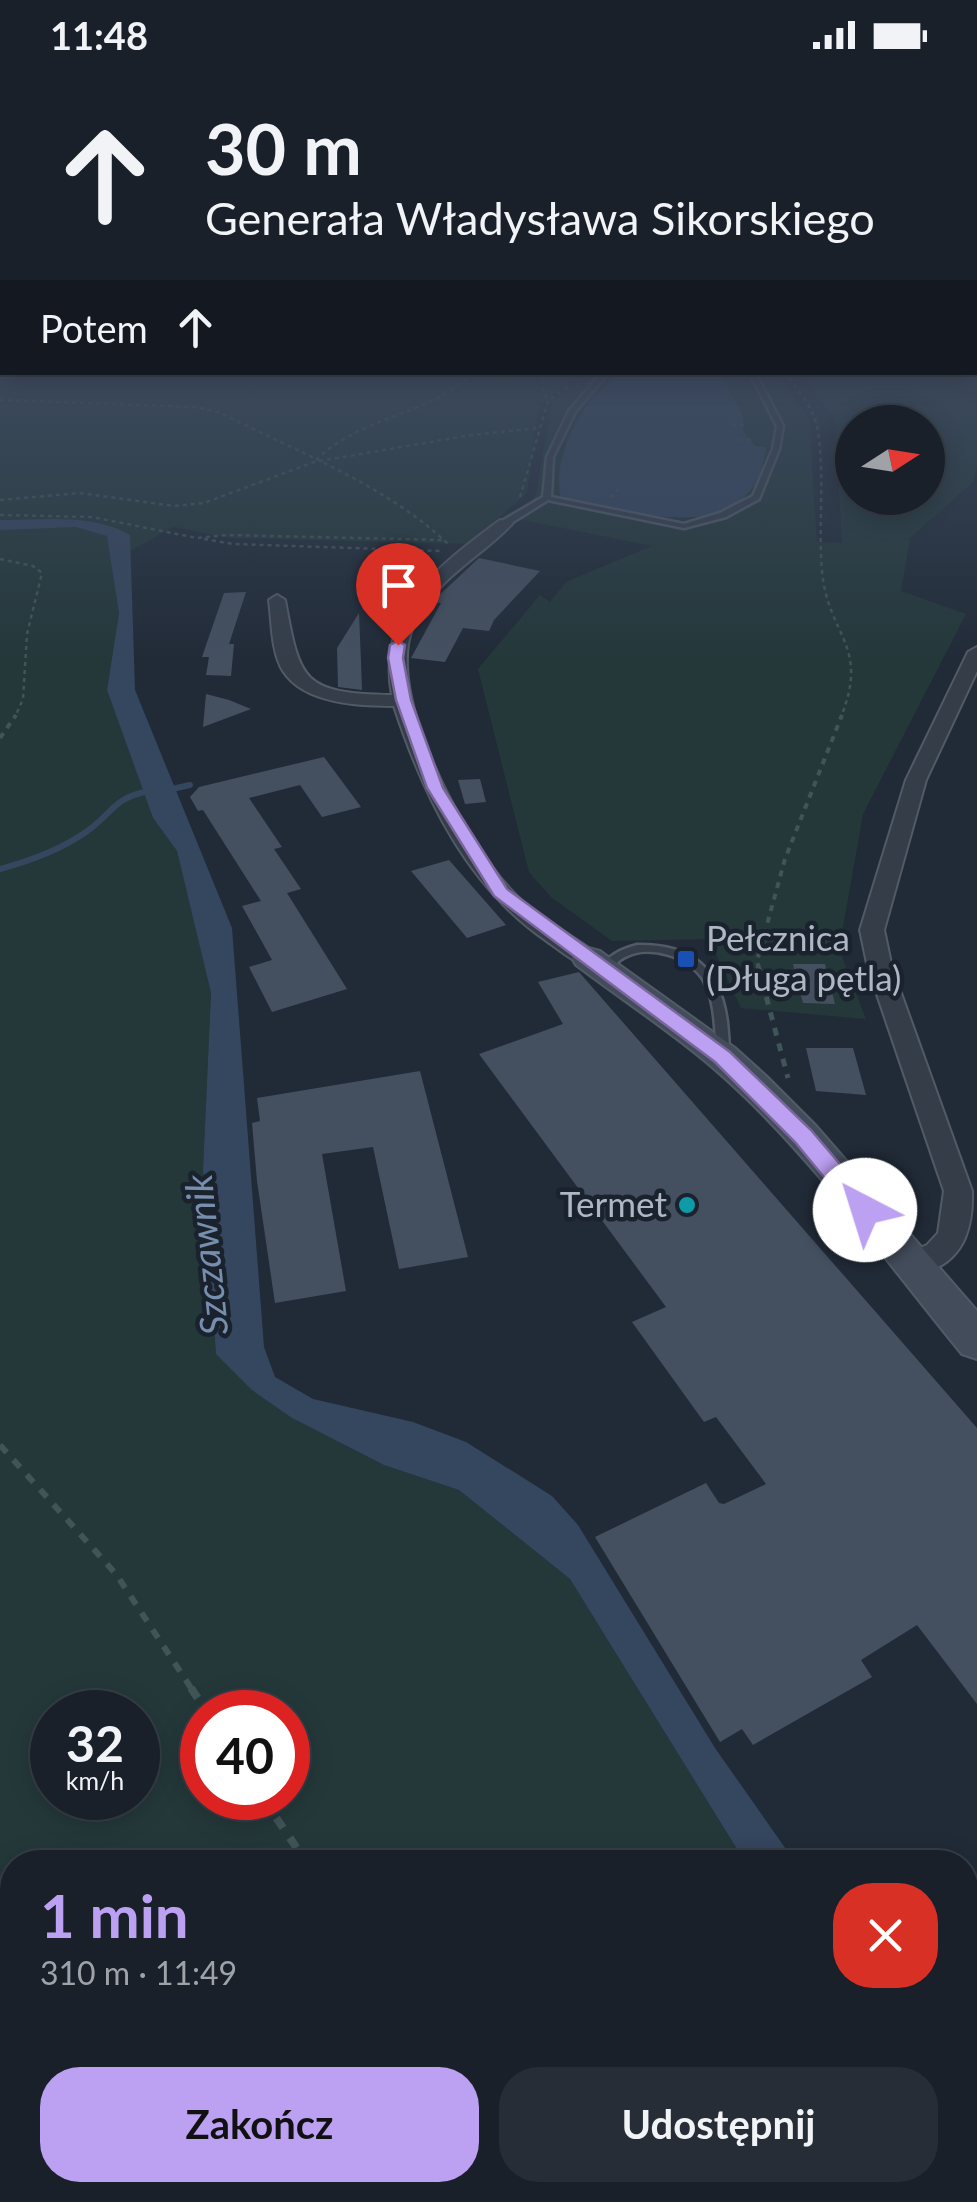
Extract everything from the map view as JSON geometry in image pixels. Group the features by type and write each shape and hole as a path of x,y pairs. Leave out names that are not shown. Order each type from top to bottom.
{"street":[{"path":"506,523 464,554 421,596 398,645 396,658 404,700 435,788 500,892 723,1057 780,1113 976,1338"},
{"path":"276,600 292,671 306,684 348,697 404,700"},
{"path":"913,1265 940,1253 959,1224 958,1191 880,968 872,930 916,780 977,652"}],"lane":[{"path":"546,498 550,461"},
{"path":"506,523 546,498 684,526 722,515 756,498 771,461"},
{"path":"596,964 633,948 656,949 703,969 720,1018 723,1057"}],"path":[{"path":"780,1113 792,1101 757,961 786,859 853,688 851,652 833,616 822,574 819,461"},
{"path":"0,500 80,494 174,506 204,503 314,462 385,497 425,522 464,554"},
{"path":"0,515 92,517 233,544 464,554"},
{"path":"197,538 227,534 444,540"},
{"path":"0,559 33,566 42,573 27,635 28,683 14,722 0,738"},
{"path":"0,1445 116,1574 192,1690"},
{"path":"278,1820 298,1850"}],"green space":[{"path":"0,461 531,461 527,493 469,544 230,538 173,527 112,561 119,613 107,690 153,818 177,851 211,993 203,1170 216,1354 292,1418 384,1465 459,1490 570,1579 738,1850 0,1850"},
{"path":"542,461 812,461 817,542 842,543 840,515 936,515 910,538 901,591 966,614 863,814 839,949 866,1019 741,1008 709,939 612,941 551,897 529,872 478,669 540,595 550,602 566,582 652,546 518,519 536,494"},
{"path":"945,461 977,461 973,482 945,507"}],"water":[{"path":"562,461 762,461 757,480 739,502 714,514 685,518 620,511 561,498"},
{"path":"49,519 100,523 130,535 135,690 232,928 264,1347 275,1377 313,1399 413,1422 466,1442 552,1496 578,1525 715,1748 787,1850 738,1850 570,1579 459,1490 384,1465 292,1418 252,1390 216,1354 203,1170 211,993 177,851 153,818 107,690 119,613 107,536 76,527 0,530 0,520"}],"building":[{"path":"479,558 540,571 494,620 489,631 463,628 445,662 411,658 441,603 432,602"},
{"path":"385,576 426,578 408,600 396,600 378,597"},
{"path":"246,592 229,644 234,644 231,676 206,675 209,657 202,657 224,593"},
{"path":"359,613 362,690 338,687 337,648"},
{"path":"206,694 229,700 251,709 203,727"},
{"path":"324,757 361,807 322,817 300,785 249,798 282,847 274,849 301,889 287,893 347,989 272,1012 249,967 272,960 242,906 261,901 203,810 198,811 190,797 199,787"},
{"path":"480,779 486,802 465,804 458,780"},
{"path":"449,860 506,925 467,938 411,871"},
{"path":"793,964 825,964 835,1004 803,1003"},
{"path":"579,972 977,1428 977,1704 917,1625 861,1660 872,1677 753,1745 742,1729 720,1742 595,1537 706,1483 719,1503 724,1504 766,1484 716,1417 704,1422 632,1322 666,1307 479,1054 563,1024 538,982"},
{"path":"806,1048 853,1048 866,1095 816,1091"},
{"path":"420,1071 468,1257 399,1269 373,1147 322,1154 346,1291 275,1303 257,1181 252,1123 260,1121 257,1098"}],"waterway":[{"path":"163,791 190,785"},
{"path":"0,869 66,844 121,802 149,791"}],"place":[{"name":"Pełcznica (Długa pętla)","path":"686,959"},
{"name":"Termet","path":"687,1205"}],"route":[{"path":"398,645 396,658 404,700 435,788 455,826 500,892 723,1057 803,1136 865,1210"}],"water label":[{"name":"Szczawnik","path":"207,1255"}]}
